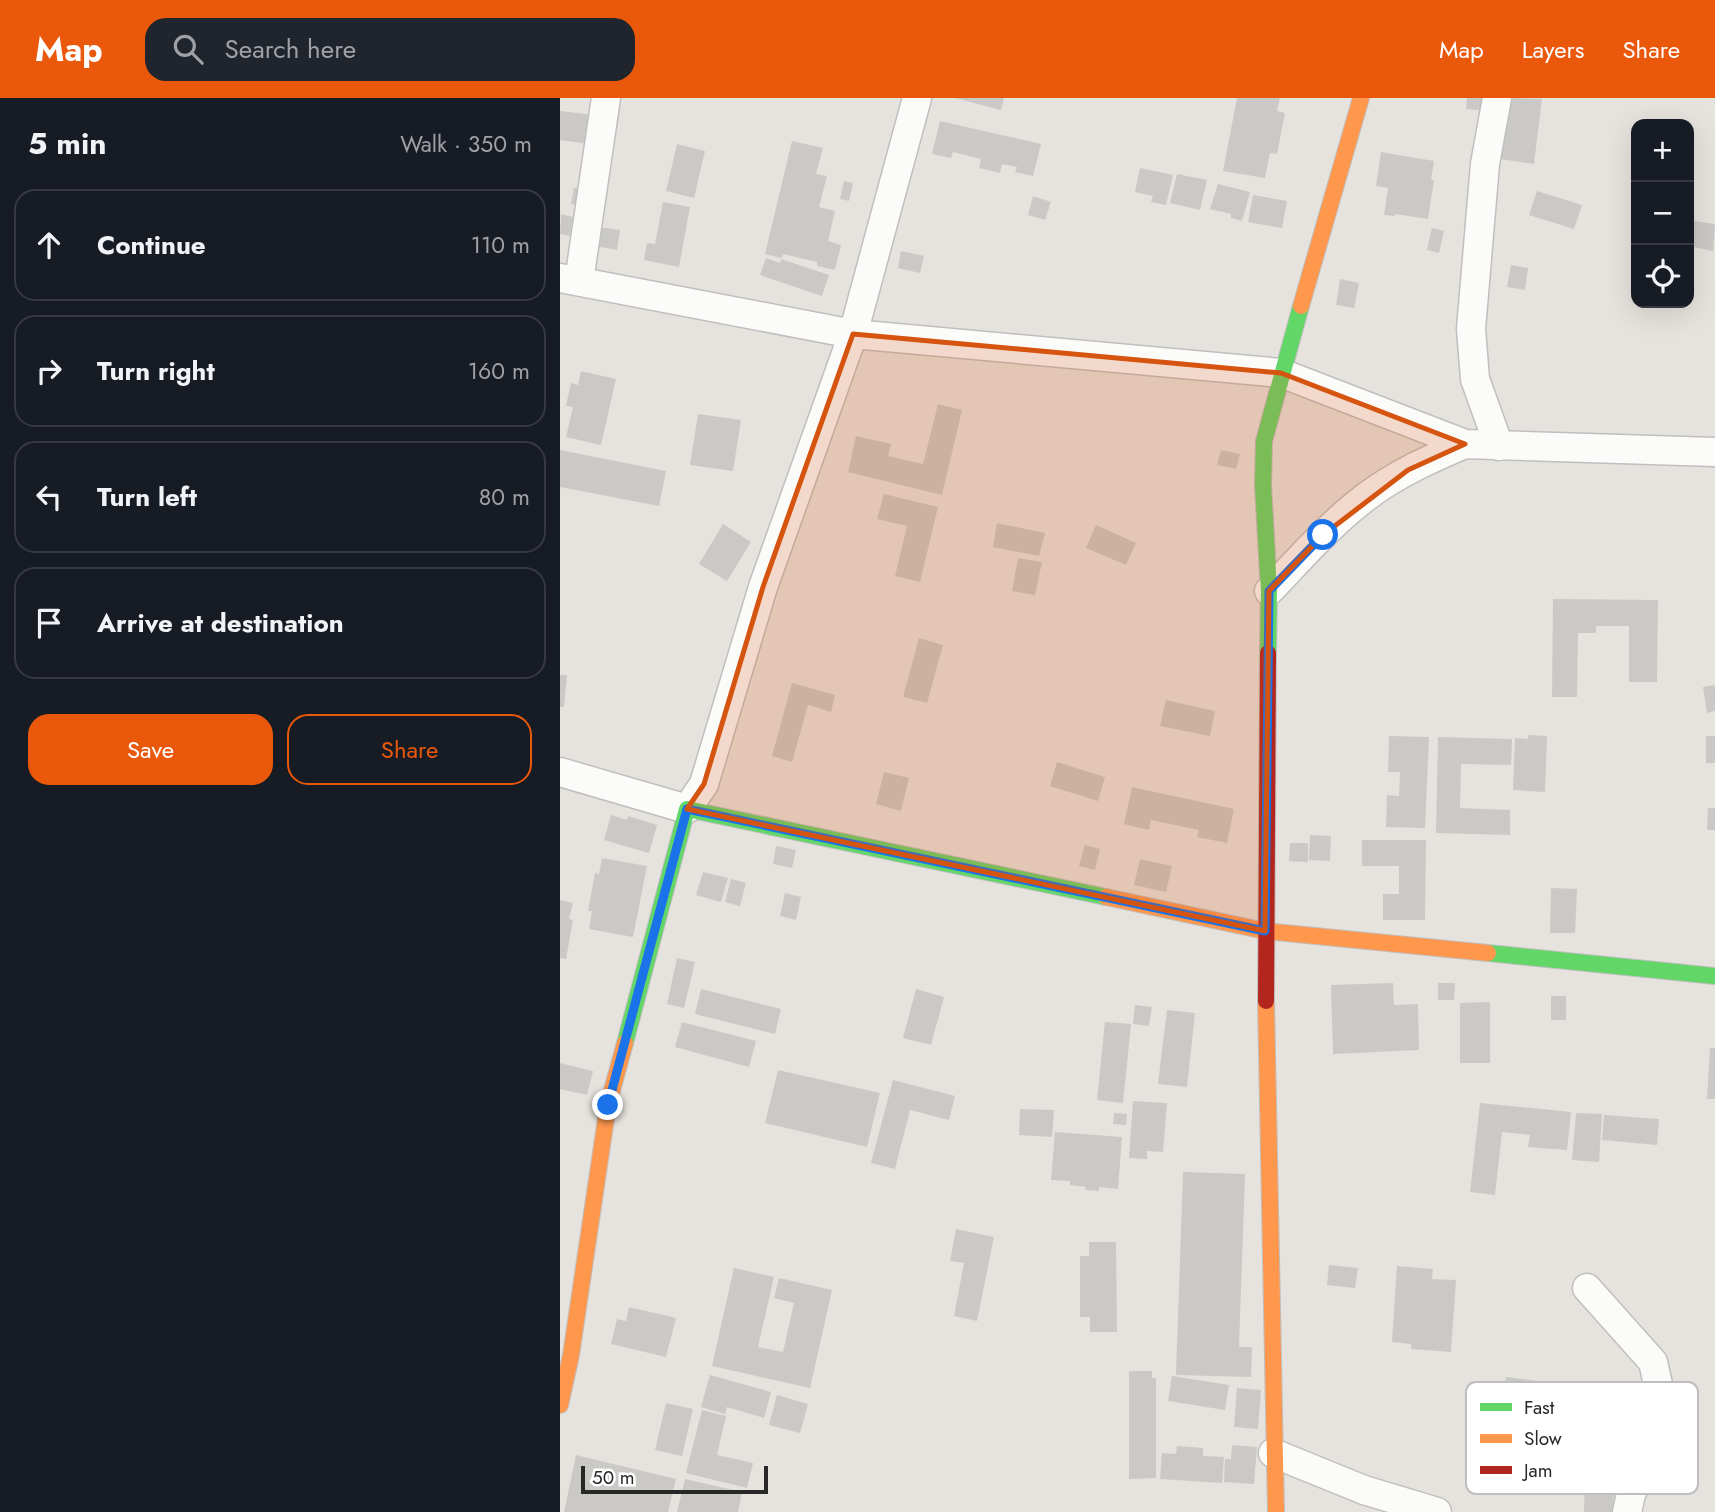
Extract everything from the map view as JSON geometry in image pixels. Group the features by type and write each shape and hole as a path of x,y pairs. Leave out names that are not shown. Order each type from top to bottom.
{"street":[{"path":"606,98 569,279 853,334 1281,373 1465,444 1715,452"},
{"path":"560,1405 566,1353 608,1105 687,809 704,784 763,587 853,334 917,98"},
{"path":"1276,1512 1265,931 1269,591 1263,486 1264,441 1281,373 1361,98"},
{"path":"1497,98 1485,164 1471,330 1475,379 1499,446"},
{"path":"1269,591 1323,535 1365,498 1408,470 1465,444"},
{"path":"560,772 687,809 1265,931 1715,976"},
{"path":"1587,1289 1653,1362 1658,1382"},
{"path":"1273,1453 1364,1490 1437,1512"},
{"path":"1627,1512 1632,1494"}],"highlighted area":[{"path":"853,334 1281,373 1465,444 1408,470 1323,535 1269,591 1265,931 687,809 704,784 763,587"}],"building":[{"path":"955,98 1004,98 1001,110"},
{"path":"1237,98 1280,98 1277,111 1285,113 1277,154 1270,153 1265,178 1223,171"},
{"path":"1467,98 1493,98 1492,111 1466,109"},
{"path":"1507,98 1542,99 1534,164 1500,159"},
{"path":"560,111 594,115 590,144 560,140"},
{"path":"940,121 1041,144 1033,176 1015,172 1017,167 1002,164 1000,173 979,168 981,159 953,152 951,158 932,154"},
{"path":"792,141 823,148 816,174 827,176 819,207 835,211 828,241 841,245 835,270 817,266 817,262 783,254 781,258 765,254"},
{"path":"677,144 705,151 694,198 666,191"},
{"path":"1381,152 1434,161 1428,219 1384,215 1388,188 1376,186"},
{"path":"1140,168 1173,175 1166,205 1151,202 1153,196 1135,192"},
{"path":"1177,174 1207,180 1200,210 1170,203"},
{"path":"844,181 853,183 849,201 840,199"},
{"path":"1218,184 1250,192 1242,221 1231,218 1231,214 1210,209"},
{"path":"574,188 587,189 584,206 571,204"},
{"path":"1537,191 1582,205 1574,229 1529,215"},
{"path":"1253,195 1287,201 1282,228 1248,222"},
{"path":"1033,196 1051,202 1045,220 1028,215"},
{"path":"663,202 690,207 679,267 644,260 647,243 655,244"},
{"path":"561,214 573,217 570,236 560,234"},
{"path":"1694,221 1715,224 1713,251 1694,247"},
{"path":"598,227 620,230 617,250 595,246"},
{"path":"1432,228 1444,231 1439,253 1427,250"},
{"path":"901,251 924,256 920,273 898,268"},
{"path":"766,258 780,263 781,259 829,275 822,296 760,275"},
{"path":"1511,265 1528,268 1525,290 1507,287"},
{"path":"1340,279 1359,283 1354,308 1336,305"},
{"path":"581,371 616,379 601,445 566,437 573,407 566,406 571,383 578,385"},
{"path":"938,404 962,410 942,495 848,472 856,436 891,444 888,456 923,464"},
{"path":"698,414 741,420 733,471 690,465"},
{"path":"560,450 666,471 659,506 560,487"},
{"path":"1221,450 1240,454 1236,469 1217,465"},
{"path":"884,494 938,507 920,582 895,576 907,526 877,519"},
{"path":"997,523 1045,533 1039,556 993,547"},
{"path":"723,524 751,542 727,581 699,564"},
{"path":"1096,525 1136,543 1126,565 1086,548"},
{"path":"1018,558 1042,562 1035,595 1012,591"},
{"path":"1553,599 1658,600 1657,682 1629,682 1629,626 1596,626 1596,633 1578,633 1577,697 1552,697"},
{"path":"919,638 943,645 927,703 903,697"},
{"path":"560,675 567,675 564,707 560,707"},
{"path":"792,683 835,695 831,712 808,705 792,762 772,756"},
{"path":"1715,685 1715,711 1707,713 1703,687"},
{"path":"1166,700 1215,711 1210,736 1160,726"},
{"path":"1528,735 1547,736 1545,792 1513,790 1515,738 1528,739"},
{"path":"1389,736 1429,737 1425,828 1386,827 1387,795 1399,796 1400,772 1388,772"},
{"path":"1706,736 1715,736 1715,763 1706,763"},
{"path":"1438,737 1512,739 1511,765 1461,764 1460,808 1510,810 1510,835 1436,833"},
{"path":"1057,762 1105,777 1098,801 1050,786"},
{"path":"884,772 909,778 901,811 876,804"},
{"path":"1132,787 1234,809 1227,843 1197,837 1199,830 1151,820 1149,830 1124,824"},
{"path":"1708,808 1715,808 1715,830 1707,830"},
{"path":"611,815 627,820 628,816 657,825 649,853 604,840"},
{"path":"1310,835 1331,836 1330,861 1309,860"},
{"path":"1362,840 1426,840 1425,920 1383,920 1383,894 1399,894 1399,866 1362,866"},
{"path":"1290,843 1308,843 1308,862 1289,861"},
{"path":"1085,845 1100,849 1095,870 1079,866"},
{"path":"776,846 796,850 792,868 773,864"},
{"path":"602,858 647,866 633,937 589,929 592,911 588,911 595,873 599,874"},
{"path":"1140,859 1172,866 1166,892 1134,885"},
{"path":"703,872 728,878 721,902 696,895"},
{"path":"731,879 746,883 740,906 725,902"},
{"path":"1551,888 1577,889 1575,933 1550,933"},
{"path":"785,893 801,897 796,920 780,916"},
{"path":"560,900 573,903 569,919 573,920 566,959 560,958"},
{"path":"677,958 695,962 684,1008 667,1004"},
{"path":"1393,983 1394,1005 1418,1004 1419,1050 1333,1054 1331,985"},
{"path":"1438,983 1455,983 1454,1000 1438,1000"},
{"path":"701,989 781,1009 775,1034 695,1014"},
{"path":"916,989 944,997 931,1045 903,1038"},
{"path":"1551,996 1566,996 1566,1020 1551,1020"},
{"path":"1490,1002 1490,1063 1460,1063 1460,1003"},
{"path":"1135,1005 1152,1007 1149,1026 1133,1024"},
{"path":"1167,1010 1195,1013 1187,1087 1158,1084"},
{"path":"682,1022 756,1041 749,1067 675,1047"},
{"path":"1105,1022 1131,1024 1123,1103 1097,1100"},
{"path":"1710,1048 1715,1048 1715,1099 1707,1099"},
{"path":"560,1063 593,1071 587,1095 560,1089"},
{"path":"778,1070 880,1093 867,1147 765,1123"},
{"path":"893,1080 955,1096 949,1120 910,1110 895,1169 871,1163"},
{"path":"1133,1101 1167,1103 1163,1152 1147,1151 1147,1159 1129,1158"},
{"path":"1480,1103 1571,1112 1567,1150 1528,1147 1530,1135 1502,1132 1495,1195 1470,1192"},
{"path":"1020,1109 1054,1110 1052,1137 1019,1135"},
{"path":"1114,1113 1127,1114 1126,1125 1113,1124"},
{"path":"1576,1113 1602,1114 1599,1162 1572,1160"},
{"path":"1604,1115 1659,1119 1657,1145 1602,1140"},
{"path":"1055,1132 1122,1137 1118,1189 1099,1187 1099,1191 1085,1190 1086,1187 1070,1185 1070,1181 1051,1180"},
{"path":"1183,1172 1245,1174 1239,1347 1252,1347 1251,1377 1176,1375"},
{"path":"956,1229 994,1237 977,1321 954,1316 964,1263 950,1261"},
{"path":"1089,1242 1116,1242 1117,1332 1090,1332 1090,1317 1080,1317 1080,1256 1089,1256"},
{"path":"1329,1265 1358,1268 1355,1288 1327,1285"},
{"path":"1397,1266 1433,1269 1432,1279 1456,1280 1451,1352 1411,1349 1411,1344 1392,1342"},
{"path":"734,1268 774,1277 758,1347 783,1352 794,1303 774,1298 779,1278 832,1290 810,1388 712,1366"},
{"path":"629,1307 676,1318 666,1357 611,1344 617,1319 626,1321"},
{"path":"1129,1371 1152,1371 1152,1378 1156,1378 1156,1478 1129,1479"},
{"path":"710,1375 771,1392 764,1418 727,1407 725,1414 701,1407"},
{"path":"1172,1376 1229,1385 1225,1410 1168,1401"},
{"path":"1506,1377 1545,1382 1505,1382"},
{"path":"1237,1388 1261,1390 1258,1429 1234,1427"},
{"path":"777,1395 808,1404 800,1433 769,1425"},
{"path":"666,1403 693,1409 682,1456 655,1450"},
{"path":"702,1410 726,1416 717,1455 753,1463 747,1488 686,1473"},
{"path":"1232,1445 1257,1447 1254,1484 1224,1482 1225,1459 1231,1459"},
{"path":"1177,1446 1203,1448 1203,1456 1224,1457 1222,1483 1160,1479 1162,1453 1176,1454"},
{"path":"576,1455 676,1479 668,1512 564,1512"},
{"path":"685,1479 742,1492 738,1512 677,1512"},
{"path":"1585,1494 1614,1494 1613,1512 1584,1512"}],"traffic: fast":[{"path":"1268,653 1269,591 1263,486 1264,441 1301,306"},
{"path":"625,1043 687,809 1106,897"},
{"path":"1488,953 1715,976"}],"traffic: slow":[{"path":"1301,306 1361,98"},
{"path":"1106,897 1265,931 1488,953"},
{"path":"1266,1001 1276,1512"},
{"path":"560,1405 571,1355 608,1105 625,1043"}],"traffic: jam":[{"path":"1266,1001 1268,653"}],"route":[{"path":"608,1105 687,809 1265,931 1269,591 1323,535"}]}
